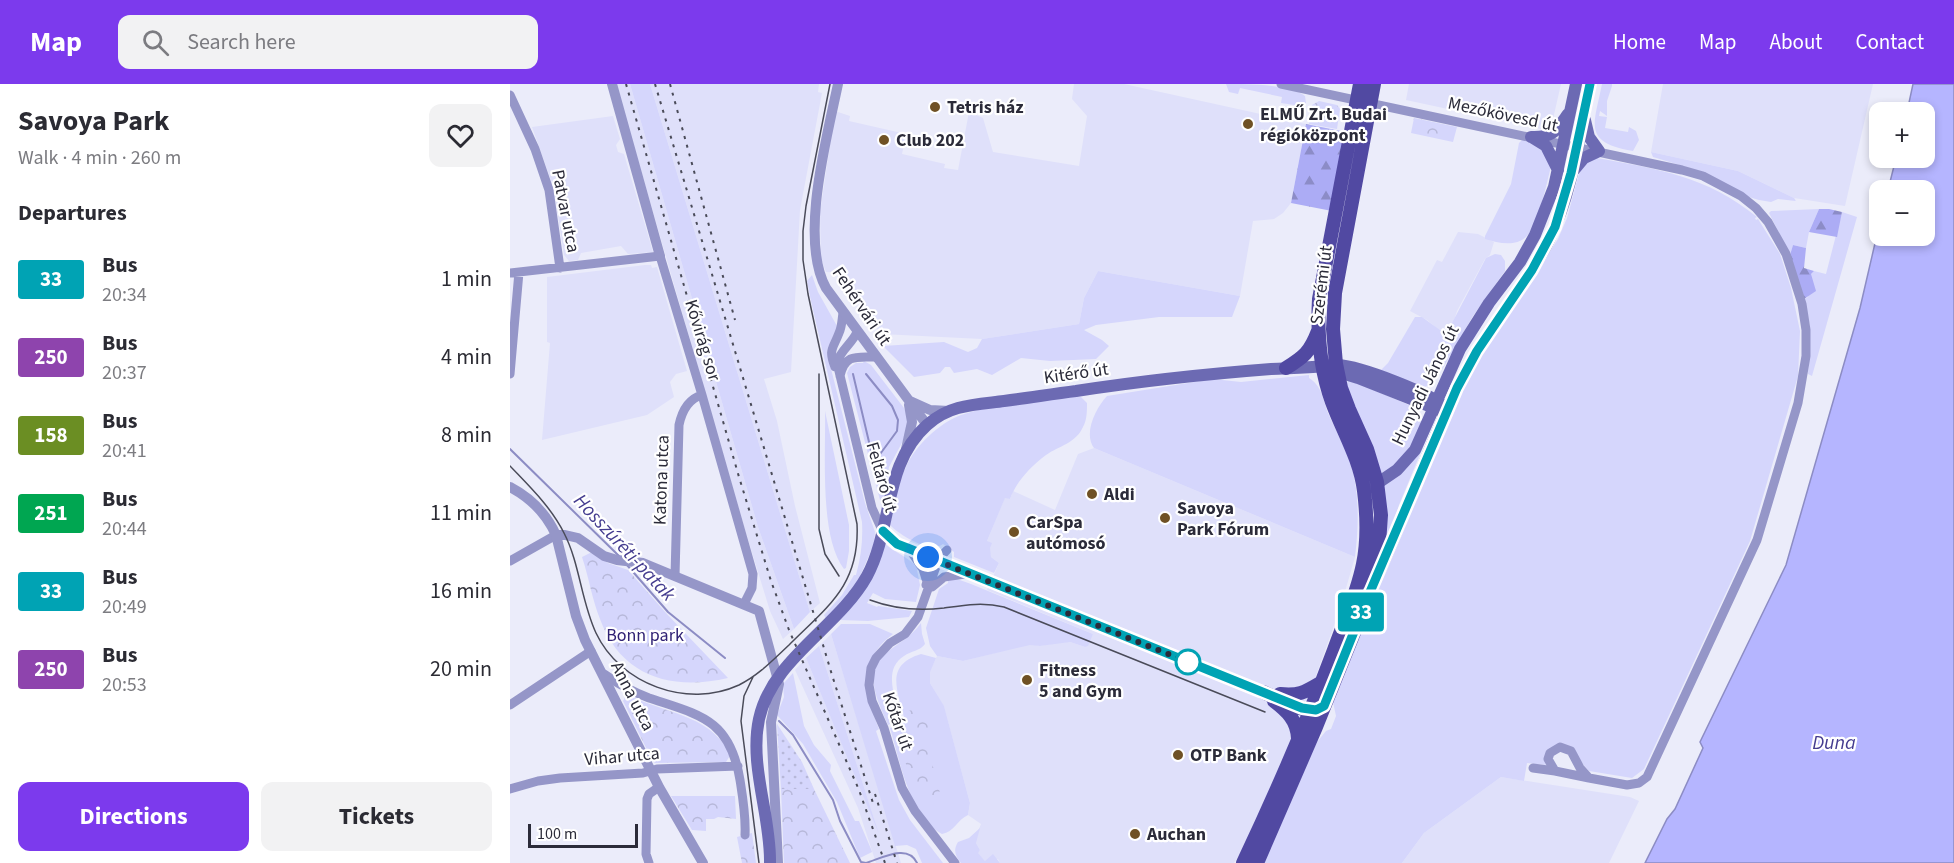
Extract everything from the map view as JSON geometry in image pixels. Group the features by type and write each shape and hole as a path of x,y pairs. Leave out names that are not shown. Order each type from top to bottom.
{"main road":[{"name":"Szerémi út","path":"1360,84 1364,101 1335,293 1332,401 1354,454 1365,502"},
{"name":"Szerémi út","path":"1370,592 1380,537 1381,515 1377,482 1367,449 1318,329 1319,299 1364,101 1374,84"},
{"name":"Hunyadi János út","path":"1365,502 1372,487 1398,470 1415,450 1448,375 1474,326 1527,251 1549,203 1576,84"},
{"name":"Hunyadi János út","path":"1257,863 1447,409 1477,351 1532,270 1550,239 1571,173 1590,84"},
{"path":"1532,137 1548,136 1553,133 1570,111"},
{"path":"1571,173 1584,158 1599,151 1588,138 1584,113"},
{"path":"1532,137 1546,146 1558,170"},
{"path":"1286,368 1308,353 1318,329"},
{"name":"Kitérő út","path":"771,863 759,770 757,735 762,709 771,689 782,673 858,591 873,564 897,472 906,449 927,425 949,411 973,405 1192,375 1286,368 1369,371 1414,390 1435,404"},
{"name":"Kitérő út","path":"1332,368 1447,409"},
{"path":"1414,390 1432,387 1448,375"},
{"path":"1243,863 1269,810 1322,682 1359,581 1366,542 1365,502"},
{"path":"1263,692 1294,696 1322,682"},
{"path":"1263,692 1310,710 1324,706"},
{"path":"1263,692 1292,717 1298,730 1298,739"}],"street":[{"name":"Kővirág sor","path":"612,84 753,574 752,588 744,604"},
{"name":"Fehérvári út","path":"837,84 818,194 815,234 817,265 821,278 843,313 927,425"},
{"name":"Mezőkövesd út","path":"1281,84 1599,151 1703,176 1741,196 1756,208 1776,233 1789,263 1805,321 1806,356 1798,403 1758,540 1647,777 1640,783 1627,785 1589,778"},
{"name":"Patvar utca","path":"510,95 535,149 549,190 560,267"},
{"path":"510,374 515,272 660,256"},
{"name":"Feltáró út","path":"843,313 838,337 831,351 872,508 878,523 888,537 969,574 1263,692"},
{"path":"838,337 857,332"},
{"name":"Feltáró út","path":"839,378 838,357 850,345 857,332"},
{"path":"839,378 842,368 853,357 875,357"},
{"name":"Katona utca","path":"675,576 679,424 685,407 694,398 702,395"},
{"path":"907,399 930,410 949,411"},
{"path":"906,449 912,422 907,399"},
{"name":"Anna utca","path":"510,487 527,497 542,512 556,535 576,616 591,651 659,787 703,863"},
{"path":"510,561 556,535 579,538 604,556 632,561 675,576 754,608 761,615 779,684 771,722 778,863"},
{"name":"Kőtár út","path":"910,549 923,569 926,593"},
{"path":"926,579 930,567 947,550"},
{"name":"Kőtár út","path":"938,561 914,625 881,651 876,658 870,676 870,694 884,728 897,775 908,799 955,863"},
{"path":"926,593 939,579 955,574 969,574"},
{"path":"510,705 591,651"},
{"path":"604,674 620,685 646,697 707,720 727,738 738,766 744,807 744,835"},
{"path":"1555,771 1548,759 1550,753 1560,747 1571,752 1589,778"},
{"name":"Vihar utca","path":"510,789 538,781 738,766"},
{"path":"1533,768 1589,778"},
{"path":"649,863 646,854 647,799 649,794 659,787"}],"shaded area":[{"path":"616,84 630,84 758,527 794,629 783,639 770,611 745,530"},
{"path":"650,84 819,84 818,92 822,93 800,210 791,372 764,379 777,421 795,506 820,603 810,612"},
{"path":"1074,84 1124,84 1306,124 1291,203 1274,219 1253,221 1240,296 1098,271 1084,298 1079,324 982,339 881,334 848,288 843,273 826,272 821,259 820,212 835,111 850,116 849,121 906,134 902,154 945,164 944,168 958,170 969,112 983,118 993,152 1079,166 1087,116 1072,99"},
{"path":"1409,84 1561,84 1553,119 1548,126 1541,129 1406,100"},
{"path":"1663,84 1873,84 1845,206 1794,198 1738,171 1651,152"},
{"path":"613,116 620,139 616,145 618,152 624,154 653,252 628,254 621,246 581,253 578,260 569,261 564,255 554,189 532,127"},
{"path":"1458,232 1478,234 1494,242 1490,255 1485,259 1457,311 1453,324 1439,330 1410,311 1437,260 1442,262"},
{"path":"651,265 652,268 657,267 687,371 676,374 670,382 674,397 647,415 542,440 550,343 547,342 547,277"},
{"path":"1094,448 1355,557 1340,609 1292,742 1258,824 1234,863 1000,863 998,859 985,861 977,853 980,850 976,843 976,836 981,824 968,815 970,803 944,707 930,683 929,672 937,656 963,661 1030,644 1040,646 1067,641 1085,647 1093,634 987,590 999,563 991,557 987,541 1005,497 1010,499 1013,491 1055,510 1078,454"},
{"path":"831,634 901,863 876,863 858,808 795,670 806,658 876,825 819,646"},
{"path":"1501,777 1630,797 1639,801 1609,863 1402,863 1424,833"}],"green space":[{"path":"630,84 650,84 810,612 794,629 758,527"},
{"path":"1226,84 1290,89 1305,96 1306,103 1301,106 1281,103 1282,97 1240,88 1238,94 1229,92"},
{"path":"1602,84 1612,84 1612,86 1607,101 1607,116 1600,111 1599,116 1607,117 1605,128 1628,132 1629,127 1636,131 1639,140 1633,151 1606,142 1595,130 1596,110"},
{"path":"1319,101 1337,105 1340,109 1337,129 1309,124 1312,105"},
{"path":"1414,118 1457,127 1453,142 1411,133"},
{"path":"1306,124 1346,132 1332,211 1291,203"},
{"path":"1523,139 1538,144 1551,166 1538,214 1530,231 1522,240 1506,243 1485,239 1511,184 1519,143"},
{"path":"1651,152 1738,171 1796,201 1778,199 1771,202 1749,197 1706,173 1653,157"},
{"path":"1597,158 1661,171 1700,183 1738,203 1757,217 1756,220 1758,219 1780,254 1791,288 1800,331 1798,376 1750,541 1644,769 1632,778 1589,771 1566,745 1545,760 1546,765 1527,763 1524,781 1501,777 1424,833 1402,863 1263,863 1317,742 1326,731 1331,729 1336,716 1333,702 1373,597 1446,424 1473,367 1558,239 1567,218 1580,170 1587,162"},
{"path":"1819,209 1809,232 1806,248 1793,245 1790,255 1769,213 1771,211"},
{"path":"1819,209 1842,212 1837,237 1809,232"},
{"path":"1842,212 1857,217 1812,376 1808,374 1810,327 1804,299 1808,297 1811,274 1814,271 1826,274"},
{"path":"1793,245 1806,248 1804,268 1814,271 1811,274 1816,291 1804,299 1790,255"},
{"path":"1495,254 1501,255 1505,261 1505,271 1473,316 1439,375 1430,385 1421,388 1380,371 1388,363 1415,317 1422,317 1440,330 1451,325 1486,258"},
{"path":"1098,271 1240,296 1232,317 1159,317 1096,325 1084,330 1109,346 1096,359 1050,361 1021,358 992,375 977,369 954,373 950,367 945,367 940,373 914,377 883,346 944,342 968,352 977,348 982,339 1079,324 1084,298"},
{"path":"812,275 818,292 837,326 827,353 865,503 875,532 874,544 858,581 826,619 824,615 856,575 861,549 862,522 811,301 807,281"},
{"path":"864,361 871,365 904,408 908,418 904,439 889,467 882,508 847,373 850,367"},
{"path":"1309,375 1322,393 1328,413 1352,468 1358,506 1355,557 1094,448 1091,442 1092,421 1107,396 1213,379 1241,382"},
{"path":"1350,380 1414,407 1419,412 1421,425 1412,446 1402,460 1381,475 1345,383"},
{"path":"1070,396 1081,397 1087,403 1084,424 1072,441 1046,455 1035,464 1020,481 1010,499 1005,498 987,541 992,543 991,557 999,563 994,573 954,557 954,552 943,544 931,547 915,542 900,534 890,525 900,481 910,459 936,429 961,415 987,408"},
{"path":"825,411 849,525 849,551 844,569 836,555 827,516"},
{"path":"1436,416 1399,505 1386,546 1383,484 1403,470 1416,456"},
{"path":"885,544 919,569 917,570 920,585 916,602 885,599 873,593 867,603 877,607 912,611 909,617 868,621 840,620 867,584"},
{"name":"Bonn park","path":"592,552 608,563 628,570 728,678 707,682 668,680 635,667 621,655 609,639 595,604 582,557"},
{"path":"948,579 957,579 971,584 1093,634 1088,646 1070,642 1030,645 963,661 937,656 930,646 926,628 939,589 948,583"},
{"path":"921,623 925,644 904,656 894,668 892,683 899,716 896,721 888,725 874,689 874,670 885,654 909,636"},
{"path":"841,624 870,624 893,634 882,644 869,666 868,690 879,729 876,731 899,800 910,820 943,863 922,863 916,849 907,845 895,846 831,634"},
{"path":"819,646 879,834 806,658"},
{"path":"921,654 936,658 930,672 930,683 944,706 970,803 968,815 950,831 942,834 921,814 907,787 890,728 896,726 904,717 897,688 898,671 910,659"},
{"path":"793,673 804,726 814,745 831,765 830,771 855,821 859,821 871,849 872,852 860,858 837,802 803,744 777,715 784,697 783,684"},
{"path":"627,694 684,716 710,730 731,754 726,762 655,763 623,701"},
{"path":"922,708 923,716 929,715 932,728 925,729 940,793 917,802 897,733 906,724 908,711"},
{"path":"777,724 802,762 814,789 781,789"},
{"path":"781,789 814,789 850,863 784,863"},
{"path":"671,796 735,796 736,819 718,817 706,819 706,831 692,830"},
{"path":"980,828 976,843 980,850 978,853 985,861 993,854 1000,863 961,863 957,858 955,850 958,842 969,838"},
{"path":"752,833 756,863 742,863 737,837"}],"water":[{"name":"Duna","path":"1913,84 1954,84 1954,863 1645,863 1667,819 1675,809 1703,748 1700,742 1786,565 1860,308 1874,246 1935,246 1935,180 1890,180 1894,168 1935,168 1935,102 1909,102"}],"waterway":[{"path":"853,374 875,461 897,431 898,420 892,406 866,374"},
{"name":"Hosszúréti-patak","path":"510,449 619,556"},
{"name":"Hosszúréti-patak","path":"627,565 668,612 725,658"},
{"name":"Hosszúréti-patak","path":"779,721 793,735 833,800 840,821 861,862 866,863 901,853 913,857 917,863"}],"tram line":[{"path":"510,466 546,506 564,533 574,557 591,621 607,651 621,666 657,687 677,693 698,694 719,692 739,685 753,677 789,645 839,593 853,563 857,545 857,524 808,294 803,260 806,206 830,84"},
{"path":"819,374 819,529 825,554 839,576"},
{"path":"870,600 916,609 974,604 1004,607 1265,712"},
{"path":"753,677 744,696 741,721 759,863"}],"railway":[{"path":"626,84 771,581 789,630 859,790 885,863"},
{"path":"655,84 832,675 873,803"},
{"path":"670,84 735,320"},
{"path":"875,794 897,863"}],"bus line":[{"name":"33","path":"883,531 897,544 1302,708 1316,710 1324,706 1457,388 1498,317 1532,270 1550,239 1571,173 1590,84"}],"place":[{"name":"Tetris ház","path":"935,107"},
{"name":"ELMŰ Zrt. Budai régióközpont","path":"1248,124"},
{"name":"Club 202","path":"884,140"},
{"name":"Aldi","path":"1092,494"},
{"name":"Savoya Park Fórum","path":"1165,518"},
{"name":"CarSpa autómosó","path":"1014,532"},
{"name":"Fitness 5 and Gym","path":"1027,680"},
{"name":"OTP Bank","path":"1178,755"},
{"name":"Auchan","path":"1135,834"}],"route":[{"path":"928,557 1188,662"}]}
